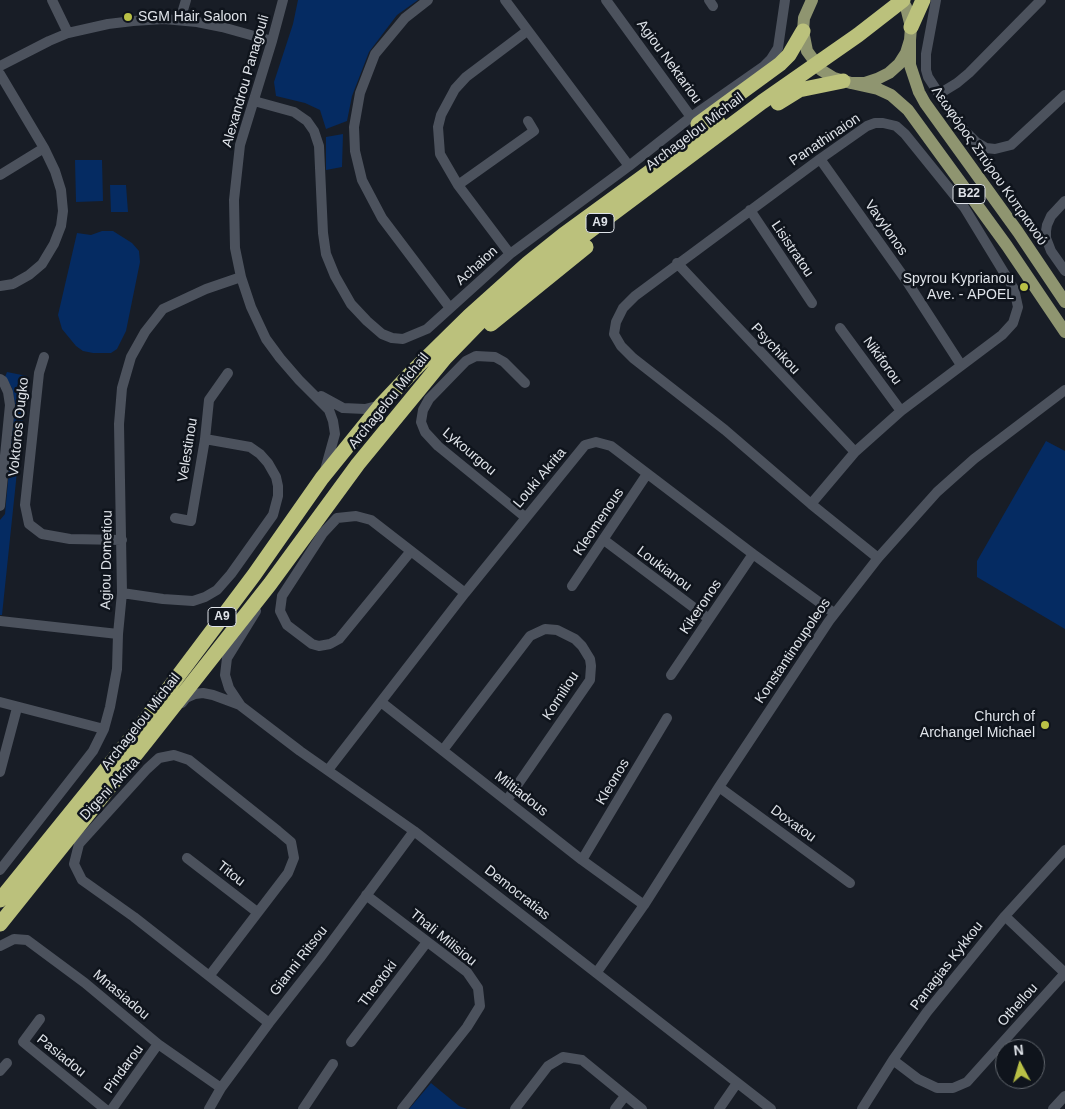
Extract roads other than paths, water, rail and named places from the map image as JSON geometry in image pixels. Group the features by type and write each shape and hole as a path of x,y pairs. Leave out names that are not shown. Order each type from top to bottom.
{"highway":[{"name":"Archagelou Michail","path":"0,924 121,762 148,739 248,582 322,478 381,405 413,371 503,284 563,235 756,94 852,28 887,0"},
{"path":"911,34 923,0"},
{"name":"Archagelou Michail","path":"0,900 158,721 270,584 358,464 445,358 512,292 571,245 762,102 904,2"},
{"path":"413,371 424,351 498,278 558,228 780,64 789,55 804,25"},
{"path":"413,396 450,364 483,331 570,259 768,109 799,90 847,82"}],"main road":[{"name":"B22","path":"806,0 804,25 807,51 821,70 847,82 878,89 891,95 908,110 1007,246 1065,332"},
{"path":"804,25 812,0"},
{"name":"B22","path":"904,2 911,34"},
{"path":"847,82 865,82 889,73 899,64 906,53 911,34"},
{"name":"Λεωφόρος Σπύρου Κυπριανού","path":"911,34 910,65 917,87 925,103 1018,232 1065,302"}],"street":[{"path":"52,0 68,33"},
{"path":"180,20 186,0"},
{"name":"Alexandrou Panagouli","path":"283,0 240,145 234,200 236,248 241,278 251,307 266,339 286,366 329,410 335,434 322,478"},
{"path":"428,0 405,18 375,54 360,93 354,127 354,151 362,180 382,218 450,308"},
{"path":"505,0 629,166"},
{"name":"Agiou Nektariou","path":"606,0 691,117"},
{"name":"Achaion","path":"254,101 294,112 307,121 314,131 319,146 323,232 326,254 335,276 351,304 382,334 402,339 427,329 510,254 629,166 691,117 764,66 778,48 785,0"},
{"path":"936,0 925,63 928,77 962,128 980,145 994,149 1006,147 1017,141 1065,95"},
{"path":"939,94 958,83 969,73 1041,0"},
{"path":"0,66 49,40 68,33 108,24 133,21 180,20 222,27 272,41"},
{"path":"510,254 458,185 440,154 438,127 440,115 455,89 466,77 527,31"},
{"path":"0,74 44,148 55,171 63,211 61,226 54,244 42,264 29,275 13,284 0,286"},
{"path":"458,185 534,131 528,121"},
{"name":"Panathinaion","path":"811,504 855,452 901,411 1002,335 1013,323 1018,306 1014,289 964,207 906,134 896,126 882,122 867,126 677,264 623,308 616,322 614,334 621,346 633,358 726,430 811,504 878,558"},
{"path":"0,174 44,148"},
{"name":"Vavylonos","path":"820,159 906,280 961,364"},
{"path":"1065,201 1051,216 1046,225 1046,238 1051,251 1065,271"},
{"name":"Lisistratou","path":"750,210 812,303"},
{"name":"Psychikou","path":"677,264 855,452"},
{"name":"Agiou Dometiou","path":"0,870 93,751 104,729 111,704 117,669 122,593 120,424 122,388 131,357 144,332 163,309 199,292 241,278"},
{"name":"Nikiforou","path":"840,328 901,411"},
{"name":"Lykourgou","path":"525,383 504,362 495,357 486,355 476,356 466,361 429,399 423,410 422,422 425,432 438,446 525,517"},
{"name":"Voktoros Ougko","path":"44,357 39,373 25,504 29,524 42,534 70,539 122,540"},
{"name":"Velestinou","path":"175,518 191,521 205,439 209,400 228,373"},
{"path":"0,379 3,381 8,392 10,405 3,451 0,506"},
{"name":"Alexandrou Panagouli","path":"309,389 343,408 365,409 381,405"},
{"name":"Konstantinoupoleos","path":"597,972 644,905 719,787 834,614 878,558 937,492 974,459 1065,391"},
{"path":"122,593 193,601 205,597 217,590 231,574 273,515 278,496 278,486 276,477 264,458 250,447 205,439"},
{"name":"Louki Akrita","path":"328,770 525,517 585,445 596,442 611,446 834,614"},
{"name":"Kleomenous","path":"572,586 648,474"},
{"path":"411,551 339,639 330,644 319,646 312,644 287,625 280,611 282,596 323,533 337,518 356,516 371,520 411,551 465,593"},
{"name":"Loukianou","path":"604,540 709,619"},
{"name":"Kikeronos","path":"671,675 753,554"},
{"name":"Democratias","path":"241,706 229,688 225,674 227,658 246,629 270,584"},
{"path":"0,622 118,634"},
{"name":"Korniliou","path":"442,750 530,636 545,629 557,630 575,639 590,659 590,680 507,800"},
{"name":"Democratias","path":"158,721 186,698 195,694 213,695 241,706 300,751 414,831 771,1109"},
{"path":"0,702 104,729"},
{"name":"Miltiadous","path":"382,702 582,860 644,905"},
{"path":"0,772 18,708"},
{"name":"Kleonos","path":"582,860 667,718"},
{"name":"Digeni Akrita","path":"210,975 288,873 294,858 291,842 189,760 174,754 159,758 147,769 79,844 74,864 82,880 210,975 269,1023"},
{"name":"Doxatou","path":"719,787 850,883"},
{"name":"Gianni Ritsou","path":"209,1109 221,1088 414,831"},
{"name":"Panagias Kykkou","path":"862,1109 893,1060 927,1012 1005,916 1063,856"},
{"name":"Titou","path":"187,858 257,912"},
{"name":"Thali Milisiou","path":"366,895 467,972 478,988 480,1006 467,1027 402,1109"},
{"path":"1005,916 1065,973"},
{"name":"Mnasiadou","path":"0,946 14,939 27,940 85,983 158,1044 221,1088"},
{"name":"Theotoki","path":"351,1042 427,942"},
{"name":"Othellou","path":"893,1060 918,1079 937,1088 953,1088 967,1082 1065,973"},
{"name":"Pasiadou","path":"40,1019 23,1042 105,1109"},
{"name":"Pindarou","path":"112,1109 158,1044"},
{"path":"514,1109 548,1066 563,1057 582,1060 642,1109"},
{"path":"0,1071 7,1063"},
{"path":"303,1109 333,1064"},
{"path":"719,1109 737,1083"},
{"path":"615,1109 625,1096"},
{"path":"1057,1108 1065,1096"}],"place":[{"name":"SGM Hair Saloon","path":"128,17"},
{"name":"Spyrou Kyprianou Ave. - APOEL","path":"1024,287"},
{"name":"Church of Archangel Michael","path":"1045,725"}]}
